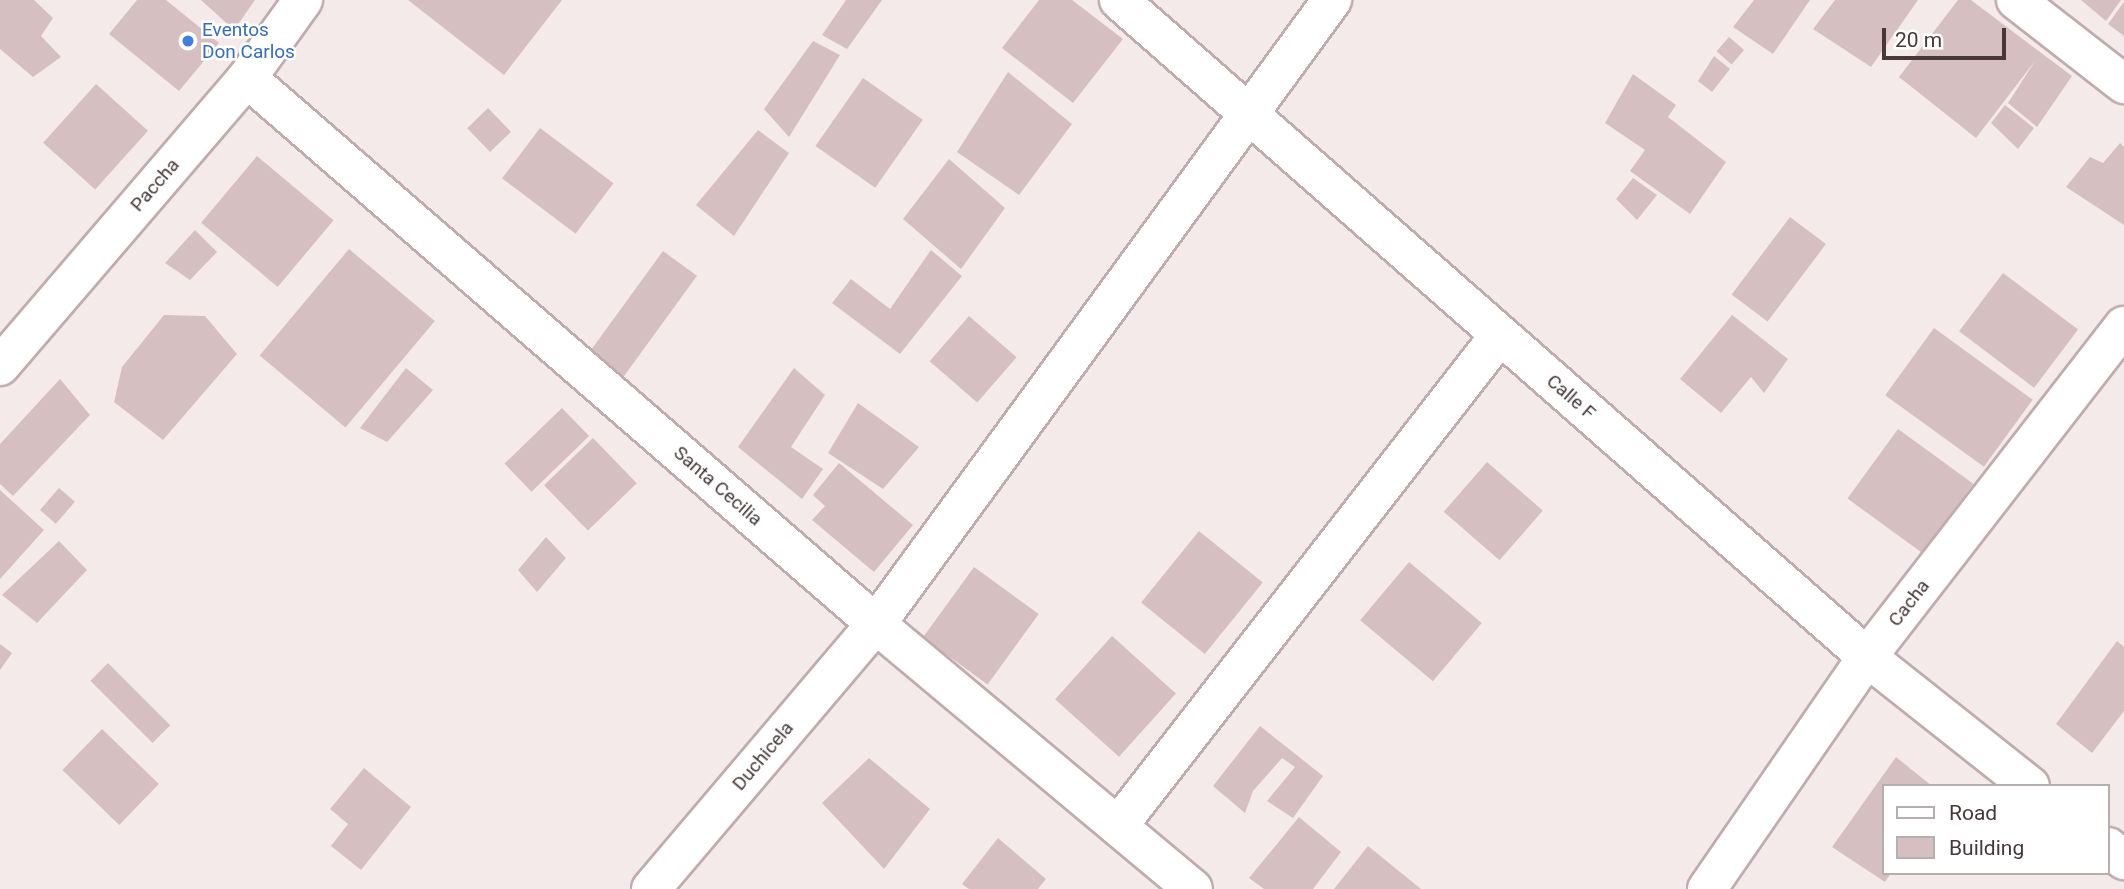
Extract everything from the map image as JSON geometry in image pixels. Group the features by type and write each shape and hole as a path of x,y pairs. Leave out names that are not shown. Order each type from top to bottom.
{"street":[{"name":"Paccha","path":"0,366 247,78 303,0"},
{"name":"Calle F","path":"1119,0 1867,657 2027,784"},
{"name":"Duchicela","path":"651,889 876,624 1332,0"},
{"path":"2016,0 2124,84"},
{"name":"Santa Cecilia","path":"247,78 876,624 1193,889"},
{"name":"Cacha","path":"1707,889 1867,657 2124,326"},
{"path":"1118,826 1500,335"},
{"path":"2110,849 2124,860"}],"building":[{"path":"0,0 34,0 53,18 41,36 61,57 33,77 0,49"},
{"path":"137,0 166,0 219,43 179,91 109,34"},
{"path":"201,0 255,0 234,30"},
{"path":"408,0 562,0 504,75"},
{"path":"846,0 882,0 847,49 822,35"},
{"path":"1039,0 1072,0 1123,39 1073,103 1002,48"},
{"path":"1754,0 1810,0 1773,54 1733,27"},
{"path":"1835,0 1918,0 1871,67 1813,29"},
{"path":"1958,0 1971,0 2072,76 2037,127 2008,103 2035,61 1976,138 1899,77"},
{"path":"2081,0 2121,0 2106,21"},
{"path":"2124,2 2124,36 2108,24"},
{"path":"1729,37 1744,50 1732,64 1717,51"},
{"path":"813,41 840,55 789,137 764,109"},
{"path":"1714,56 1730,69 1712,92 1698,81"},
{"path":"1008,72 1072,124 1019,195 957,152"},
{"path":"1633,74 1676,105 1668,117 1726,162 1690,214 1630,171 1645,150 1605,123"},
{"path":"863,78 923,120 875,188 815,146"},
{"path":"96,84 148,131 95,190 43,143"},
{"path":"2005,105 2034,128 2018,149 1991,123"},
{"path":"488,108 511,132 490,152 467,128"},
{"path":"540,128 613,183 576,234 502,178"},
{"path":"758,130 789,153 734,236 696,205"},
{"path":"2120,143 2124,147 2124,225 2066,187 2090,157 2103,163"},
{"path":"257,156 334,220 278,287 201,223"},
{"path":"949,159 1005,208 961,269 903,219"},
{"path":"1633,178 1657,195 1637,220 1616,199"},
{"path":"1790,217 1826,244 1768,322 1732,294"},
{"path":"195,230 217,252 190,280 165,263"},
{"path":"349,249 435,321 345,427 260,355"},
{"path":"931,250 962,276 900,354 832,303 851,279 890,309"},
{"path":"663,251 697,276 622,379 588,355"},
{"path":"2003,273 2078,330 2034,388 1959,331"},
{"path":"164,315 205,316 237,354 163,440 114,402 122,367"},
{"path":"1732,315 1788,359 1764,393 1751,377 1721,413 1680,379"},
{"path":"969,316 1017,357 977,403 930,361"},
{"path":"1934,328 2033,400 1984,467 1885,395"},
{"path":"406,368 433,390 387,442 360,428"},
{"path":"794,368 825,395 791,447 823,469 802,499 738,447"},
{"path":"60,379 90,415 13,496 0,484 0,444"},
{"path":"858,403 919,447 883,489 828,453"},
{"path":"562,408 589,436 532,492 504,464"},
{"path":"1898,429 1973,484 1923,553 1847,499"},
{"path":"593,438 637,483 588,531 544,485"},
{"path":"1487,462 1543,511 1500,560 1444,512"},
{"path":"839,463 913,525 874,572 812,520 825,506 813,495"},
{"path":"59,488 75,502 56,524 40,510"},
{"path":"0,490 44,530 0,579"},
{"path":"1199,531 1263,583 1205,654 1141,602"},
{"path":"546,537 566,558 537,592 518,570"},
{"path":"59,541 87,570 37,623 2,595"},
{"path":"1409,562 1482,623 1433,681 1360,620"},
{"path":"974,567 1039,614 988,684 923,637"},
{"path":"1112,636 1176,694 1119,757 1055,699"},
{"path":"2117,641 2124,647 2124,711 2092,753 2056,724"},
{"path":"0,644 12,653 0,670"},
{"path":"108,663 170,725 153,743 90,681"},
{"path":"1260,726 1323,776 1293,818 1267,801 1295,767 1282,758 1253,791 1245,813 1213,786"},
{"path":"102,729 159,784 119,825 62,770"},
{"path":"1896,757 1930,784 1882,784 1882,875 1890,875 1885,882 1832,847"},
{"path":"869,758 930,809 884,869 822,803"},
{"path":"364,768 411,807 361,870 331,846 348,824 330,809"},
{"path":"1299,817 1341,852 1313,889 1264,889 1249,878"},
{"path":"998,838 1046,879 1038,889 969,889 962,884"},
{"path":"1368,846 1421,889 1334,889"}],"place":[{"name":"Eventos Don Carlos","path":"188,41"}]}
